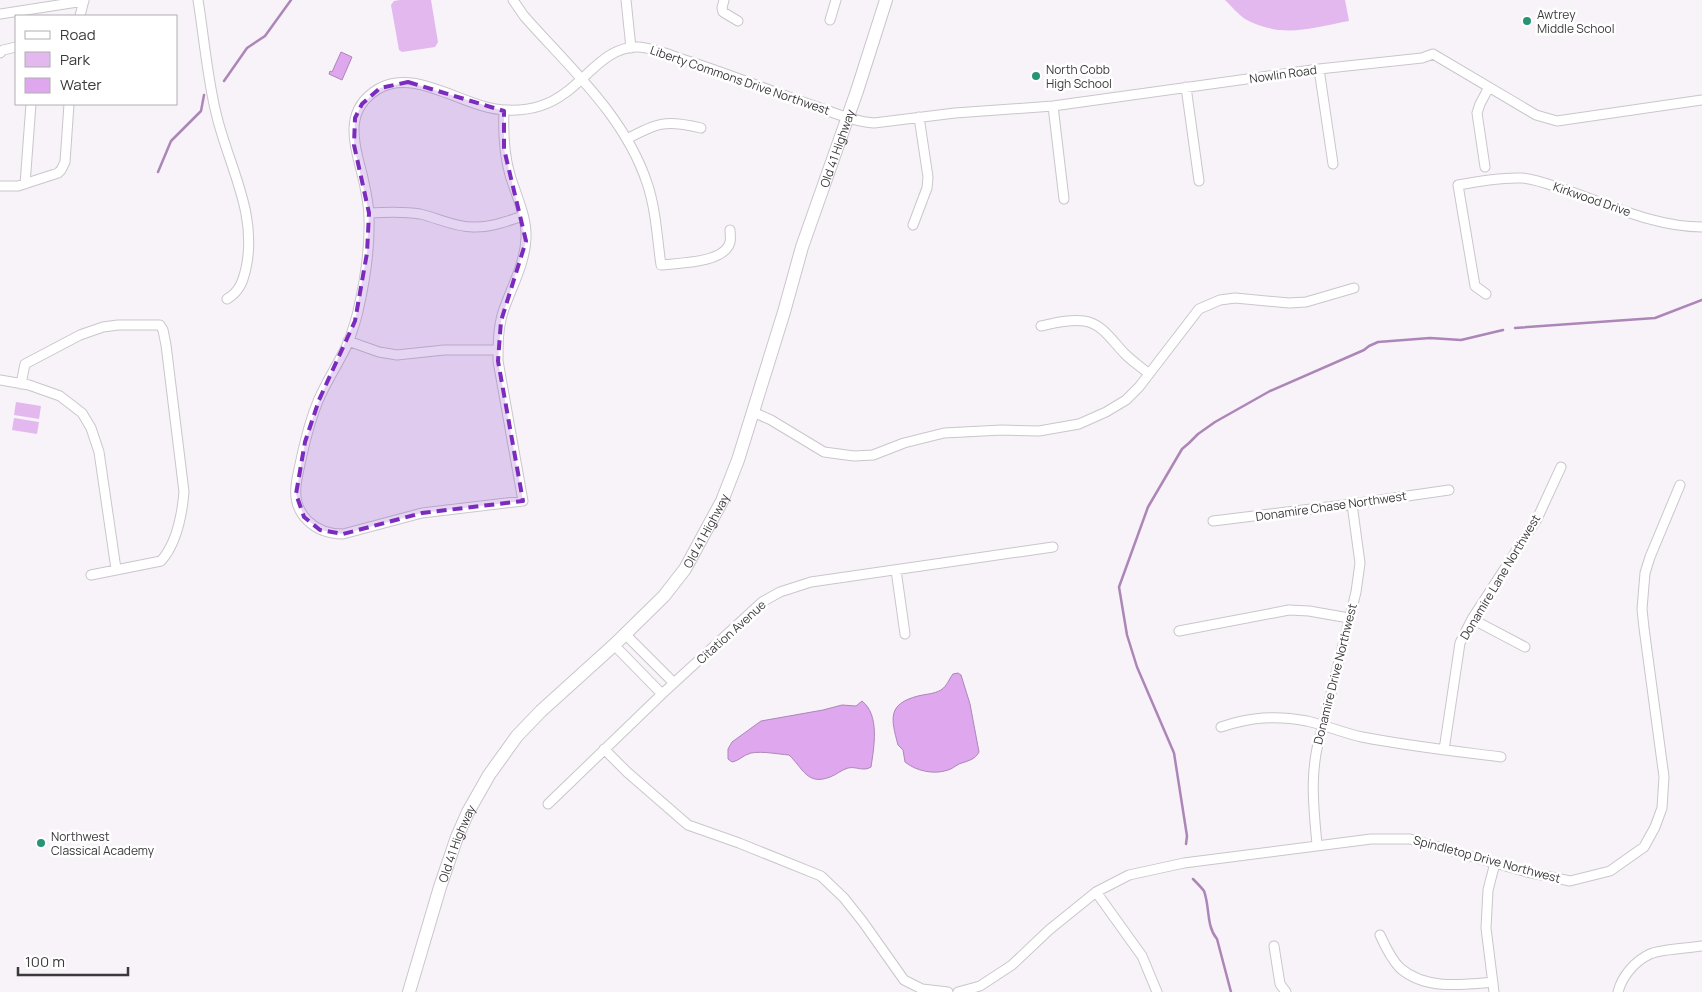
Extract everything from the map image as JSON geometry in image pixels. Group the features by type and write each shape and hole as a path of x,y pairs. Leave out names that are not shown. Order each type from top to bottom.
{"main road":[{"name":"Old 41 Highway","path":"409,992 440,886 457,837 478,793 489,775 517,736 558,694 626,634 664,596 685,569 722,501 738,460 802,247 848,117 886,0"}],"street":[{"path":"198,0 216,112 244,201 250,232 248,259 243,279 236,294 227,298"},
{"path":"513,0 524,16 610,113 626,139 642,170 651,195 661,265 708,259 721,254 726,250 730,242 730,230"},
{"path":"626,0 631,48"},
{"path":"724,0 723,12 738,21"},
{"path":"830,20 836,0"},
{"path":"0,14 84,1 80,15"},
{"path":"0,53 3,50 15,47"},
{"name":"Liberty Commons Drive Northwest","path":"498,350 501,380 524,501 422,513 343,534 320,530 308,522 300,511 296,494 305,442 319,400 348,341 360,301 368,253 369,214 364,179 354,145 353,126 358,110 373,92 388,85 408,82 483,106 504,110 526,110 542,105 565,93 607,57 618,51 639,47 722,72 758,87 848,117"},
{"name":"Nowlin Road","path":"848,117 874,123 955,113 1053,106 1319,69 1422,58 1433,54 1536,115 1557,121 1702,100"},
{"path":"1319,69 1333,164"},
{"path":"1186,87 1199,181"},
{"path":"1485,167 1477,113 1490,87"},
{"path":"25,184 31,105"},
{"path":"0,186 25,184 58,173 64,166 69,105"},
{"path":"1053,106 1064,199"},
{"path":"348,341 379,352 396,355 444,350 498,350 503,312 525,250 526,232 505,156 504,110"},
{"path":"913,224 927,188 928,178 919,117"},
{"path":"626,139 652,126 665,123 681,123 701,128"},
{"name":"Kirkwood Drive","path":"1486,294 1475,286 1458,185 1481,181 1523,178 1652,220 1702,227"},
{"path":"369,214 412,213 472,228 488,226 523,216"},
{"path":"753,412 771,420 824,452 854,456 874,455 904,443 944,433 1002,430 1039,431 1079,424 1106,412 1126,400 1149,374 1199,309 1220,300 1236,298 1289,303 1306,302 1354,288"},
{"path":"1041,326 1084,321 1094,325 1105,332 1127,356 1149,374"},
{"path":"21,384 25,364 90,331 118,325 160,326 163,330 184,492 182,512 171,547 161,561 91,575"},
{"path":"0,380 21,384 60,396 82,414 91,428 99,452 116,569"},
{"name":"Donamire Lane Northwest","path":"1444,750 1460,643 1472,619 1537,519 1561,467"},
{"name":"Spindletop Drive Northwest","path":"958,992 980,986 1012,964 1096,892 1129,874 1184,863 1317,844 1371,839 1410,839 1527,872 1570,881 1610,871 1644,847 1655,827 1662,808 1664,777 1644,628 1642,609 1643,589 1650,557 1680,485"},
{"name":"Donamire Chase Northwest","path":"1212,521 1449,490"},
{"name":"Donamire Drive Northwest","path":"1317,844 1312,782 1317,744 1356,592 1360,564 1352,504"},
{"name":"Citation Avenue","path":"548,804 662,694 762,602 780,592 811,582 1053,547"},
{"path":"896,570 905,634"},
{"path":"1179,630 1289,610 1309,611 1349,618"},
{"path":"1472,619 1525,647"},
{"path":"626,634 674,683"},
{"path":"614,645 662,694"},
{"path":"1221,727 1244,719 1269,717 1308,721 1360,737 1501,757"},
{"path":"604,749 627,772 688,825 821,876 844,898 904,980 922,989 948,992"},
{"path":"1494,992 1486,928 1488,890 1495,863"},
{"path":"1096,892 1142,956 1157,992"},
{"path":"1380,935 1387,950 1400,967 1417,980 1441,985 1493,982"},
{"path":"1274,946 1280,984 1286,992"},
{"path":"1618,992 1620,984 1632,966 1651,953 1702,946"}],"highlighted area":[{"path":"408,82 504,111 504,149 526,241 501,321 498,361 523,501 422,513 343,534 320,530 304,517 296,494 305,442 319,400 355,321 367,253 369,213 354,145 355,118 362,104 380,88"}],"green space":[{"path":"431,0 438,42 435,47 402,52 399,50 391,5 394,1"},
{"path":"1225,0 1345,0 1349,21 1309,29 1271,29 1245,19"},
{"path":"16,402 41,406 39,419 14,415"},
{"path":"14,418 39,422 37,434 12,430"}],"water":[{"path":"341,52 352,57 342,80 329,74 330,71 332,72"},
{"path":"958,673 961,675 970,704 979,752 970,760 949,770 931,772 914,768 905,762 903,750 898,745 893,720 896,708 908,699 941,690 953,674"},
{"path":"862,701 868,707 874,723 871,767 862,769 848,768 830,777 816,779 806,774 789,755 756,752 732,762 728,759 728,749 732,742 761,721 842,705 856,706"}],"waterway":[{"path":"224,81 247,48 265,36 291,0"},
{"path":"158,172 171,141 201,111 204,95"},
{"path":"1515,328 1655,318 1702,300"},
{"path":"1186,844 1187,836 1174,753 1137,667 1127,635 1119,587 1148,507 1182,449 1215,422 1270,391 1364,350 1378,342 1430,338 1461,340 1503,330"},
{"path":"1193,879 1204,891 1211,928 1217,939 1231,992"}],"place":[{"name":"Awtrey Middle School","path":"1527,21"},
{"name":"North Cobb High School","path":"1036,76"},
{"name":"Northwest Classical Academy","path":"41,843"}]}
